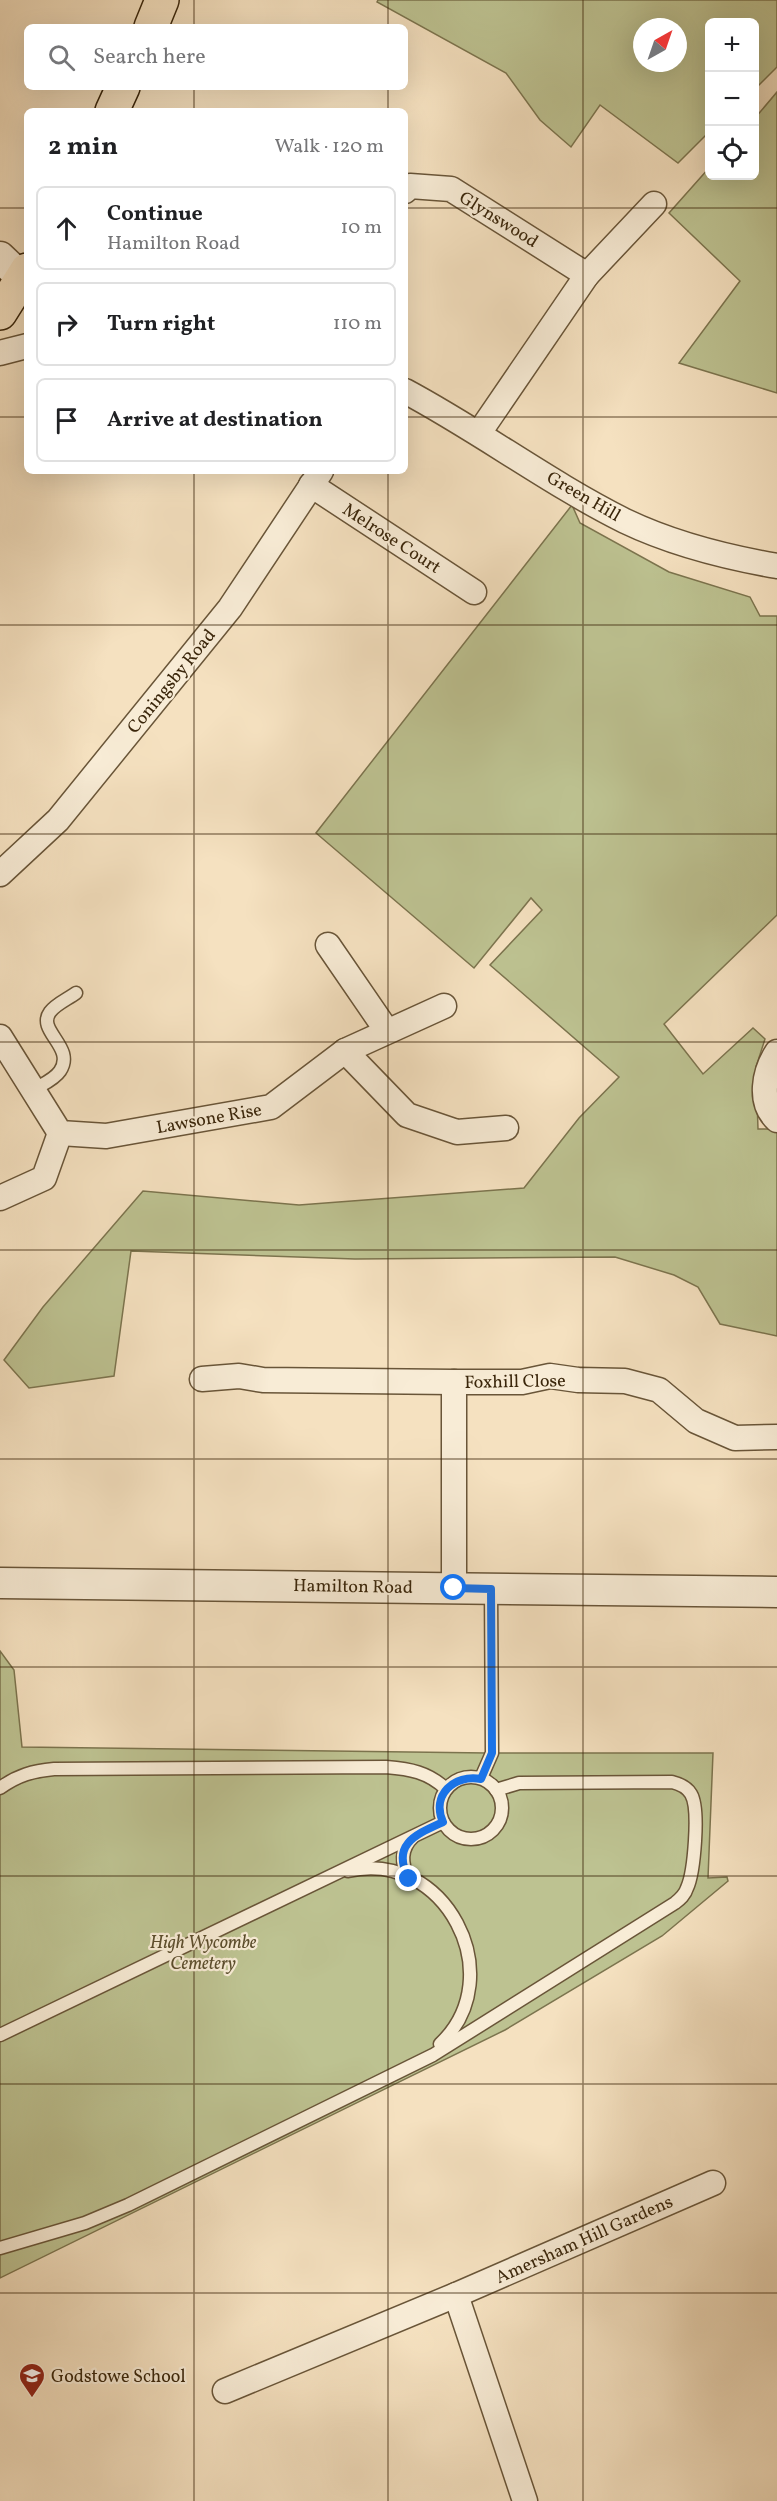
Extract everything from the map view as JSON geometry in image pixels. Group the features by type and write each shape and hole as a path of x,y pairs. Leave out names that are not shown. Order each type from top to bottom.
{"main road":[{"path":"152,24 162,0"},
{"path":"113,108 122,90"},
{"path":"0,313 19,273"}],"street":[{"name":"Glynswood","path":"408,188 410,186 451,189 587,275"},
{"path":"479,433 587,275 654,204"},
{"path":"0,352 24,347"},
{"name":"Green Hill","path":"408,393 625,521 677,542 731,558 777,566"},
{"name":"Melrose Court","path":"316,478 474,592"},
{"name":"Coningsby Road","path":"0,874 58,820 230,608 316,478"},
{"path":"328,945 387,1031"},
{"name":"Lawsone Rise","path":"60,1133 106,1136 271,1107 345,1051 444,1006"},
{"path":"0,1037 60,1133 44,1178 0,1198"},
{"path":"345,1051 407,1115 457,1132 506,1128"},
{"path":"777,1052 768,1070 765,1093 767,1105 777,1120"},
{"name":"Foxhill Close","path":"202,1379 239,1376 263,1380 522,1382 550,1376 578,1380 625,1381 659,1390 696,1421 735,1438 777,1437"},
{"name":"Foxhill Close","path":"454,1382 454,1588"},
{"name":"Hamilton Road","path":"0,1583 777,1592"},
{"name":"Amersham Hill Gardens","path":"225,2391 456,2295 713,2183"},
{"path":"456,2295 525,2501"}],"lane":[{"path":"33,1090 59,1072 64,1062 63,1050 48,1027 46,1019 51,1010 76,993"},
{"path":"481,1779 492,1753 491,1589"},
{"path":"0,1788 26,1773 54,1769 386,1767 421,1772 446,1789"},
{"path":"461,1778 481,1779 496,1790 502,1808 500,1818 489,1834 471,1839 461,1838 452,1833 443,1822 440,1808 446,1789 461,1778"},
{"path":"0,2248 75,2227 128,2205 425,2059 675,1903 687,1888 694,1849 694,1802 686,1788 672,1782 519,1783 496,1790"},
{"path":"0,2035 443,1822"},
{"path":"409,1879 402,1860 404,1850 414,1836"},
{"path":"333,1875 359,1869 393,1872 424,1886 449,1908 465,1938 471,1971 464,2009 450,2035 425,2059"},
{"path":"464,2009 471,2021 484,2024"}],"green space":[{"path":"378,0 777,0 777,67 759,85 759,18 705,18 705,136 678,163 600,105 571,147 540,120 506,73 377,2"},
{"path":"777,92 777,393 679,363 740,281 669,213 705,172 705,180 759,180 759,113"},
{"path":"572,505 580,523 669,572 750,597 760,616 777,616 777,915 664,1024 703,1074 753,1028 765,1039 756,1067 758,1129 777,1129 777,1336 720,1324 698,1287 674,1275 615,1257 355,1259 131,1251 114,1376 29,1388 4,1360 43,1307 143,1191 299,1205 524,1188 579,1118 619,1077 490,965 542,910 531,898 474,968 316,833"},
{"name":"High Wycombe Cemetery","path":"0,1651 14,1670 22,1747 487,1753 713,1753 708,1878 727,1877 728,1881 662,1936 505,2030 0,2278"}],"place":[{"name":"Godstowe School","path":"32,2399"}],"route":[{"path":"409,1879 402,1860 409,1840 443,1822 440,1808 441,1798 446,1789 461,1778 481,1779 492,1753 491,1589 454,1588"}]}
